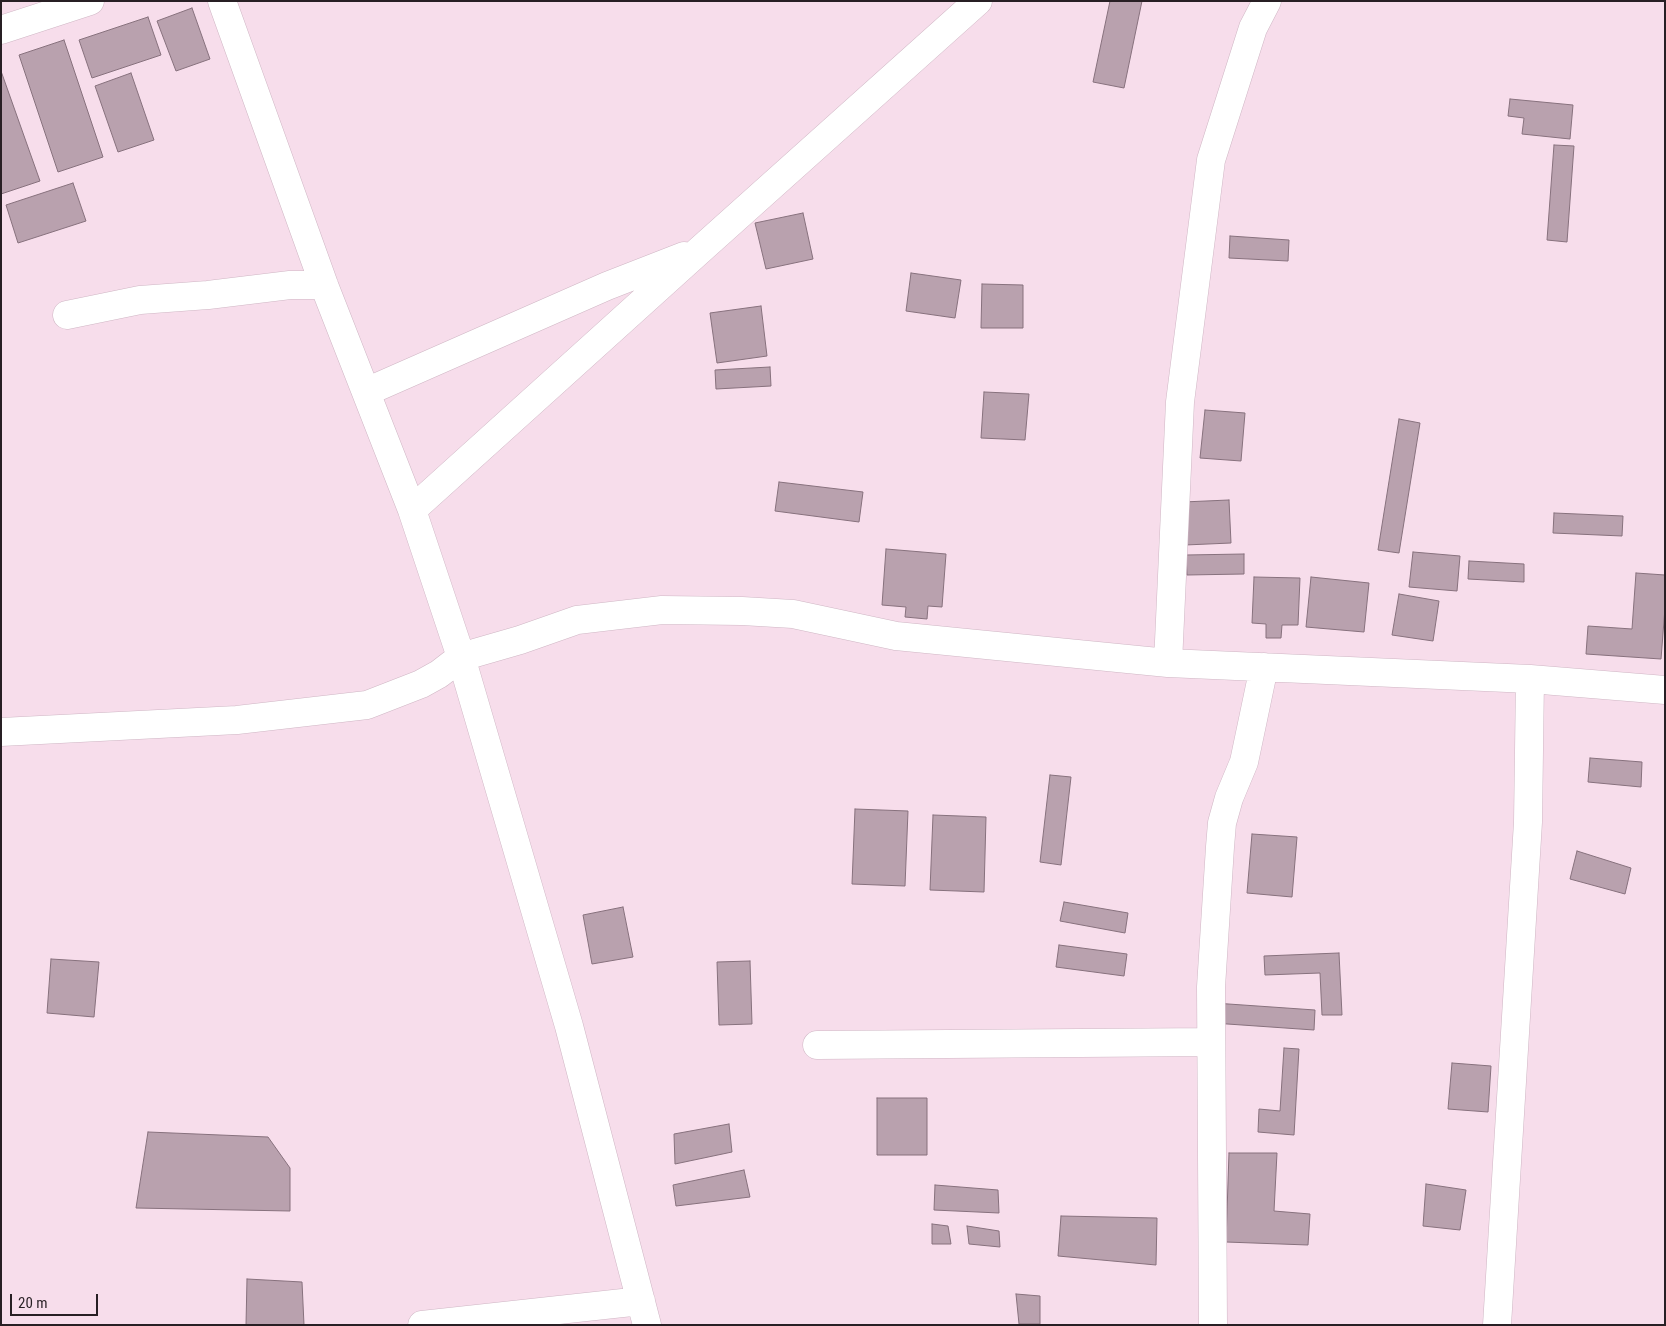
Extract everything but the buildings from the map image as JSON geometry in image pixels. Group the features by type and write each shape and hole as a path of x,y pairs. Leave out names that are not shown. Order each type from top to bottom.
{"street":[{"path":"1,30 90,1"},
{"path":"222,1 324,286 412,510 461,656 569,1026 644,1313 422,1325"},
{"path":"412,510 978,1"},
{"path":"1168,663 1180,402 1211,160 1253,28 1266,1"},
{"path":"366,392 607,286 700,250"},
{"path":"67,315 140,300 208,296 290,285 324,286"},
{"path":"1,732 236,720 367,705 421,684 439,674 461,656 520,640 578,620 671,610 742,610 792,614 896,636 1168,663 1530,679 1665,690"},
{"path":"1213,1325 1211,987 1222,823 1229,798 1244,762 1264,667"},
{"path":"1498,1325 1528,822 1530,679"},
{"path":"816,1045 1211,1042"}]}
